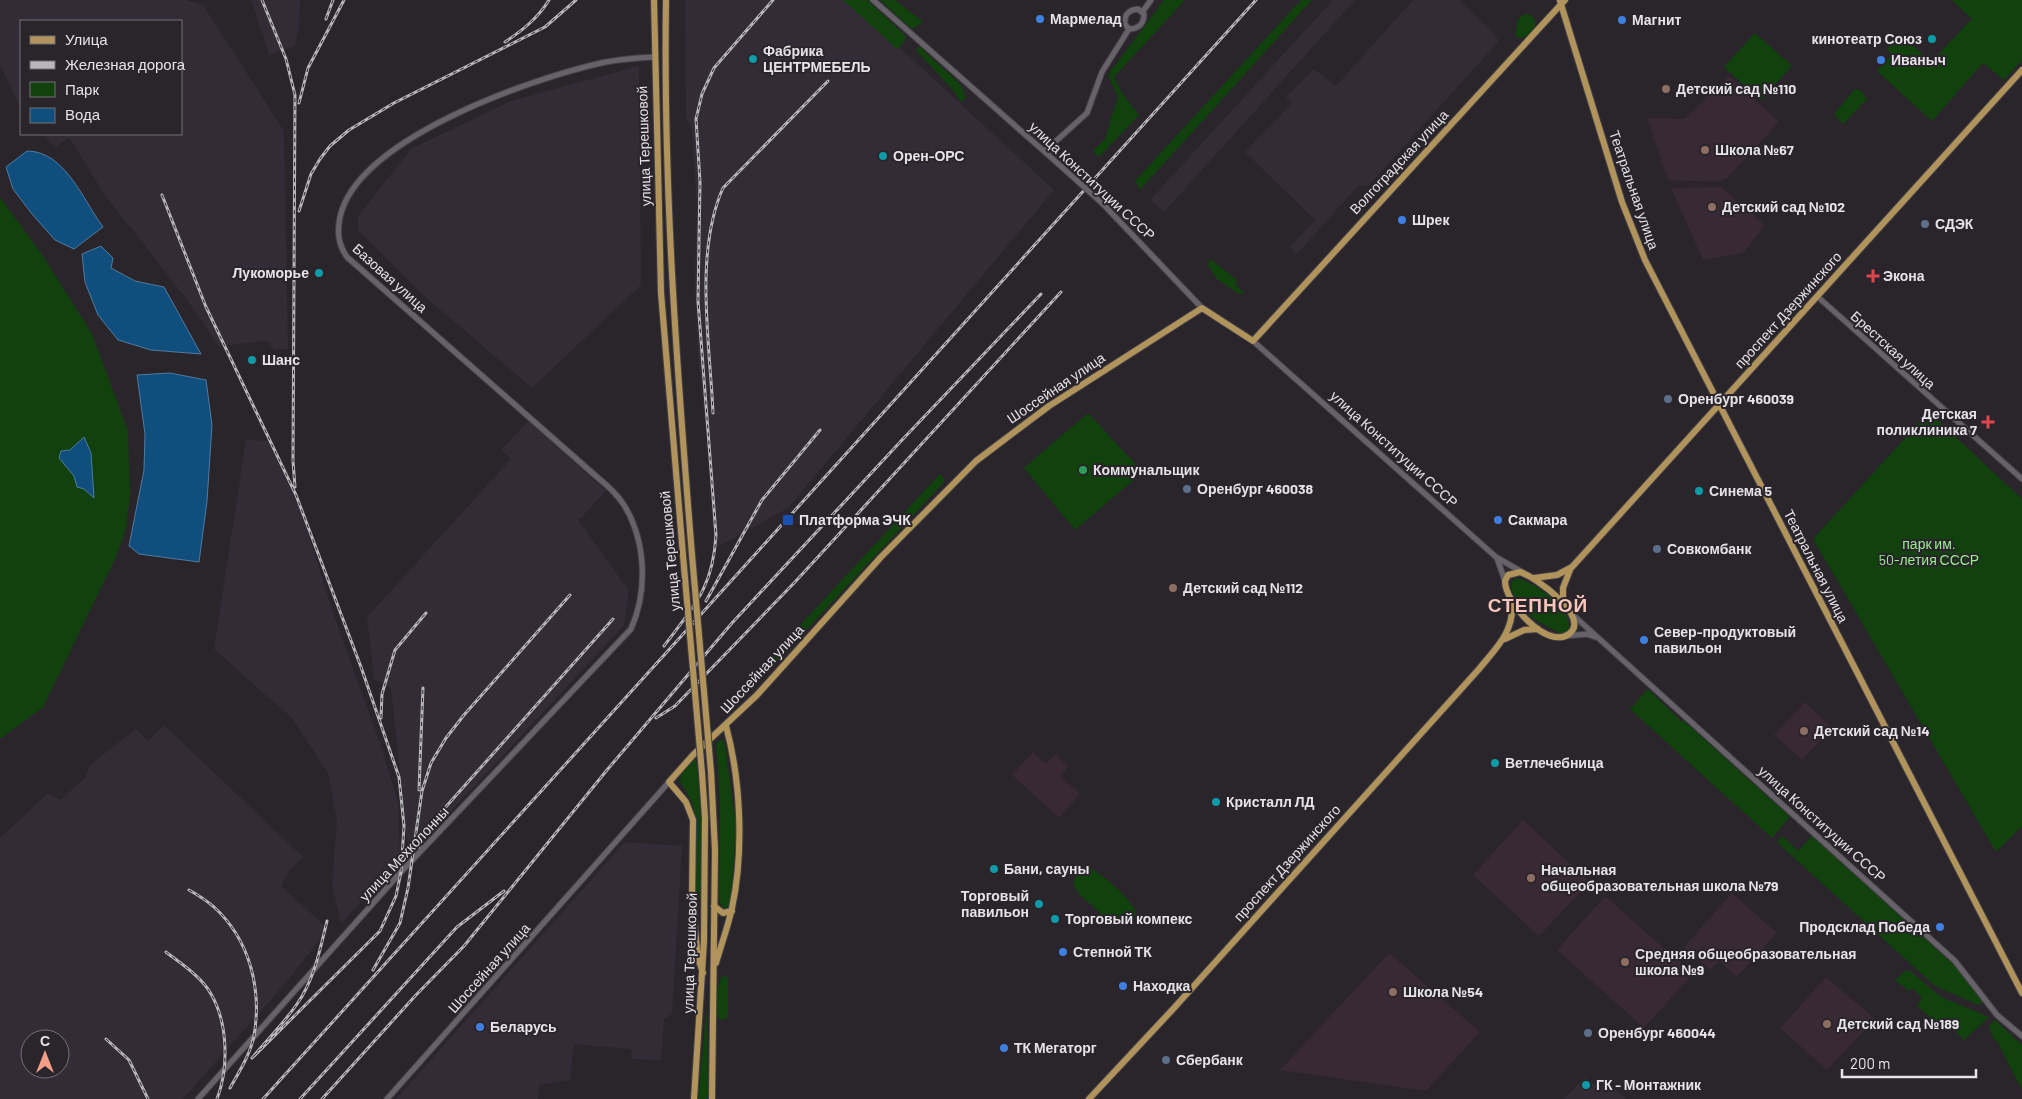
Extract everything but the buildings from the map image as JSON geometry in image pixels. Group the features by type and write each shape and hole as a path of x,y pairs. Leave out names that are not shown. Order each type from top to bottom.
{"main road":[{"name":"улица Терешковой","path":"654,0 660,235 667,370 705,817 705,904 702,988 694,1099"},
{"name":"улица Терешковой","path":"666,0 665,56 672,293 711,772 715,850 712,1099"},
{"name":"Волгоградская улица","path":"1253,341 1562,1"},
{"name":"Театральная улица","path":"1562,1 1633,232 1649,268 2022,993"},
{"path":"654,57 665,56"},
{"name":"проспект Дзержинского","path":"1564,604 1564,583 1572,567 2022,70"},
{"path":"660,235 670,235"},
{"name":"улица Конституции СССР","path":"1202,308 1253,341"},
{"name":"Шоссейная улица","path":"669,782 693,755 726,726 773,678 875,563 976,461 1049,406 1202,308"},
{"name":"проспект Дзержинского","path":"1534,578 1557,575 1572,567"},
{"path":"1511,573 1524,574 1534,578 1564,604 1574,625 1571,632 1564,636 1555,636 1539,630 1529,623 1512,604 1505,589 1504,581 1511,573"},
{"name":"проспект Дзержинского","path":"1089,1099 1178,1004 1502,642 1510,628 1512,604"},
{"name":"проспект Дзержинского","path":"1502,642 1514,634 1539,630"},
{"path":"713,973 732,910 737,871 739,812 726,726"},
{"path":"669,782 686,802 693,820 692,901 698,958 702,973"},
{"path":"692,901 697,906 705,904"},
{"path":"714,906 723,913 732,910"},
{"path":"702,988 713,988"}],"street":[{"name":"улица Конституции СССР","path":"873,0 1103,204 1202,308"},
{"path":"1143,11 1133,10 1126,15 1124,24 1129,29 1135,29 1142,22 1143,11 1152,0"},
{"path":"1045,151 1087,113 1102,72 1129,29"},
{"name":"Базовая улица","path":"631,629 641,596 642,561 636,533 623,504 597,476 355,264 342,250 338,234 346,198 364,176 387,156 447,117 574,70 627,58 654,57"},
{"name":"Брестская улица","path":"1818,297 2022,479"},
{"name":"улица Конституции СССР","path":"1253,341 1496,557 1524,574"},
{"name":"улица Конституции СССР","path":"1496,557 1504,581"},
{"name":"улица Конституции СССР","path":"1568,610 1955,961 1997,1015 2022,1036"},
{"name":"улица Мехколонны","path":"198,1099 401,872 631,629"},
{"path":"1564,636 1587,634 1597,638"},
{"name":"Шоссейная улица","path":"387,1099 669,782"}],"shaded area":[{"path":"0,0 186,0 203,5 284,131 288,349 274,350 267,341 219,346 185,297 104,194 69,137 56,147 43,135 182,135 182,20 20,20 20,107 0,65"},
{"path":"251,0 300,0 299,27 295,46 269,55"},
{"path":"685,0 848,0 1054,190 788,508 714,549 708,451 698,353 695,280 697,207 692,129 686,117"},
{"path":"1333,0 1355,0 1164,212 1150,200"},
{"path":"1413,0 1459,0 1491,30 1499,41 1369,185 1358,186 1297,254 1290,247 1315,220 1245,152 1292,103 1286,97 1314,69 1336,86"},
{"path":"639,66 641,285 532,388 423,295 358,230 358,216 411,149 511,101"},
{"name":"Школа №67","path":"1729,76 1779,122 1727,178 1718,182 1668,180 1647,118 1685,119"},
{"name":"Детский сад №102","path":"1721,187 1765,225 1743,253 1703,260 1671,188"},
{"path":"528,421 606,491 580,519 577,518 629,591 624,625 420,845 407,841 391,688 374,679 367,617 511,459 501,450"},
{"path":"246,440 268,441 301,511 334,616 382,749 398,803 400,858 341,924 332,884 337,821 328,773 292,718 214,649"},
{"name":"Детский сад №14","path":"1805,702 1832,728 1802,760 1774,735"},
{"path":"164,725 303,857 290,870 281,886 328,929 288,980 183,1099 0,1099 0,838 48,793 60,800 85,778 90,765 136,729 148,741"},
{"path":"1033,752 1046,764 1055,754 1068,767 1060,776 1080,794 1059,818 1012,775"},
{"name":"Начальная общеобразовательная школа №79","path":"1523,820 1590,882 1539,936 1473,875"},
{"path":"625,842 682,846 672,1014 664,1019 661,1060 632,1059 631,1049 574,1044 570,1080 539,1085 538,1099 396,1099"},
{"path":"1732,893 1777,933 1737,977 1719,961 1710,970 1684,947"},
{"name":"Средняя общеобразовательная школа №9","path":"1605,896 1693,974 1644,1028 1557,950"},
{"name":"Школа №54","path":"1389,953 1480,1032 1426,1091 1280,1070"},
{"name":"Детский сад №189","path":"1826,977 1875,1019 1827,1070 1780,1028"},
{"path":"1585,1077 1599,1088 1606,1082 1626,1099 1564,1099"}],"green space":[{"path":"843,0 867,0 906,36 905,41 897,49"},
{"path":"880,0 895,0 923,22 912,29"},
{"path":"1164,0 1185,0 1114,77 1122,93 1139,115 1099,157 1093,151 1105,139 1118,97 1108,75"},
{"path":"1301,0 1312,0 1140,190 1135,181"},
{"path":"1952,0 2022,0 2022,60 2004,80 1983,63 1932,121 1877,71 1892,54 1887,49 1900,34 1931,62 1972,19"},
{"path":"1525,14 1531,15 1535,20 1535,27 1527,36 1520,38 1515,36 1518,19"},
{"path":"1755,33 1792,66 1761,100 1724,67"},
{"path":"919,46 961,85 966,98 961,102 953,90 916,50"},
{"path":"1855,89 1862,91 1867,99 1843,124 1834,114"},
{"path":"0,197 43,256 92,334 128,431 130,495 126,528 116,557 43,707 0,739"},
{"path":"1210,259 1236,279 1236,285 1245,294 1239,294 1217,279 1208,265"},
{"name":"парк им. 50-летия СССР","path":"1929,412 2022,499 2022,826 1996,852 1813,539"},
{"name":"Коммунальщик","path":"1088,413 1143,472 1075,530 1024,468"},
{"path":"940,474 945,481 771,668 766,662"},
{"path":"1516,578 1524,580 1543,591 1560,606 1569,624 1568,632 1563,634 1546,626 1522,608 1516,600 1511,582"},
{"path":"1648,689 1681,721 1684,721 1788,815 1789,818 1772,838 1630,709"},
{"path":"722,739 725,745 736,827 731,903 729,908 724,909 719,901 720,804 716,743"},
{"path":"696,758 703,837 702,898 697,898 696,894 697,819 690,798 680,781 681,773"},
{"path":"1782,836 1798,851 1812,836 1965,975 1982,1001 1981,1004 1979,1005 1935,986 1777,842"},
{"path":"1087,867 1107,880 1128,900 1136,912 1133,921 1122,926 1114,925 1079,894 1075,889 1075,878"},
{"path":"1905,971 1910,971 1941,997 1989,1017 1964,1040 1952,1028 1948,1032 1917,1006 1922,998 1913,988 1909,991 1895,980"},
{"path":"722,976 728,977 728,1017 722,1020 716,1016 717,990"},
{"path":"707,1004 708,1099 698,1099"},
{"path":"1995,1020 2022,1045 2022,1090 1997,1041 1994,1039 1989,1026"}],"water":[{"path":"27,151 40,153 52,159 62,168 72,179 103,227 74,249 55,240 13,189 6,167"},
{"path":"101,246 113,258 111,268 135,281 164,287 201,354 151,350 118,340 98,315 85,282 82,254"},
{"path":"170,373 206,380 212,425 207,501 199,562 139,554 129,546 144,470 145,434 137,375"},
{"path":"84,437 91,453 94,498 84,489 77,487 74,476 59,458 61,451 70,450"}],"railway":[{"path":"262,0 286,59 295,95 293,461 295,487"},
{"path":"326,19 333,0"},
{"path":"299,103 308,68 344,0"},
{"path":"505,42 530,23 549,0"},
{"path":"299,211 311,174 320,159 330,146 349,130 394,103 545,27 576,0"},
{"path":"664,646 693,607 706,583 711,569 716,535 698,301 700,182 696,119 702,94 714,68 773,0"},
{"path":"263,1099 1256,0"},
{"path":"713,413 707,329 706,270 714,214 723,188 828,81"},
{"path":"162,195 206,307 296,495 361,667 399,777 404,826 401,872 396,896 380,931 252,1058 287,1018 303,995 316,964 327,921"},
{"path":"656,718 675,706 795,582 1061,292"},
{"path":"322,1099 416,995 464,946 607,770 732,623 1041,294"},
{"path":"706,601 762,500 820,430"},
{"path":"373,970 400,923 408,888 422,791 431,763 446,738 464,715 570,595"},
{"path":"381,718 382,694 395,650 426,613"},
{"path":"419,847 427,829 443,810 613,619"},
{"path":"419,790 423,688"},
{"path":"189,890 214,907 237,934 245,950 254,983 256,1001 254,1036 247,1057 230,1088"},
{"path":"300,1099 457,927 504,891"},
{"path":"166,952 202,982 217,1006 224,1032 225,1046 224,1074 217,1099"},
{"path":"106,1039 129,1060 148,1099"}],"place":[{"name":"Мармелад","path":"1040,19"},
{"name":"Магнит","path":"1622,20"},
{"name":"кинотеатр Союз","path":"1932,39"},
{"name":"Фабрика ЦЕНТРМЕБЕЛЬ","path":"753,59"},
{"name":"Иваныч","path":"1881,60"},
{"name":"Детский сад №110","path":"1666,89"},
{"name":"Школа №67","path":"1705,150"},
{"name":"Орен-ОРС","path":"883,156"},
{"name":"Детский сад №102","path":"1712,207"},
{"name":"Шрек","path":"1402,220"},
{"name":"СДЭК","path":"1925,224"},
{"name":"Лукоморье","path":"319,273"},
{"name":"Экона","path":"1873,276"},
{"name":"Шанс","path":"252,360"},
{"name":"Оренбург 460039","path":"1668,399"},
{"name":"Детская поликлиника 7","path":"1988,422"},
{"name":"Коммунальщик","path":"1083,470"},
{"name":"Оренбург 460038","path":"1187,489"},
{"name":"Синема 5","path":"1699,491"},
{"name":"Платформа ЭЧК","path":"788,520"},
{"name":"Сакмара","path":"1498,520"},
{"name":"Совкомбанк","path":"1657,549"},
{"name":"Детский сад №112","path":"1173,588"},
{"name":"Север-продуктовый павильон","path":"1644,640"},
{"name":"Детский сад №14","path":"1804,731"},
{"name":"Ветлечебница","path":"1495,763"},
{"name":"Кристалл ЛД","path":"1216,802"},
{"name":"Бани, сауны","path":"994,869"},
{"name":"Начальная общеобразовательная школа №79","path":"1531,878"},
{"name":"Торговый павильон","path":"1039,904"},
{"name":"Торговый компекс","path":"1055,919"},
{"name":"Продсклад Победа","path":"1940,927"},
{"name":"Степной ТК","path":"1063,952"},
{"name":"Средняя общеобразовательная школа №9","path":"1625,962"},
{"name":"Находка","path":"1123,986"},
{"name":"Школа №54","path":"1393,992"},
{"name":"Детский сад №189","path":"1827,1024"},
{"name":"Беларусь","path":"480,1027"},
{"name":"Оренбург 460044","path":"1588,1033"},
{"name":"ТК Мегаторг","path":"1004,1048"},
{"name":"Сбербанк","path":"1166,1060"},
{"name":"ГК - Монтажник","path":"1586,1085"}],"district":[{"name":"СТЕПНОЙ","path":"1538,605"}]}
